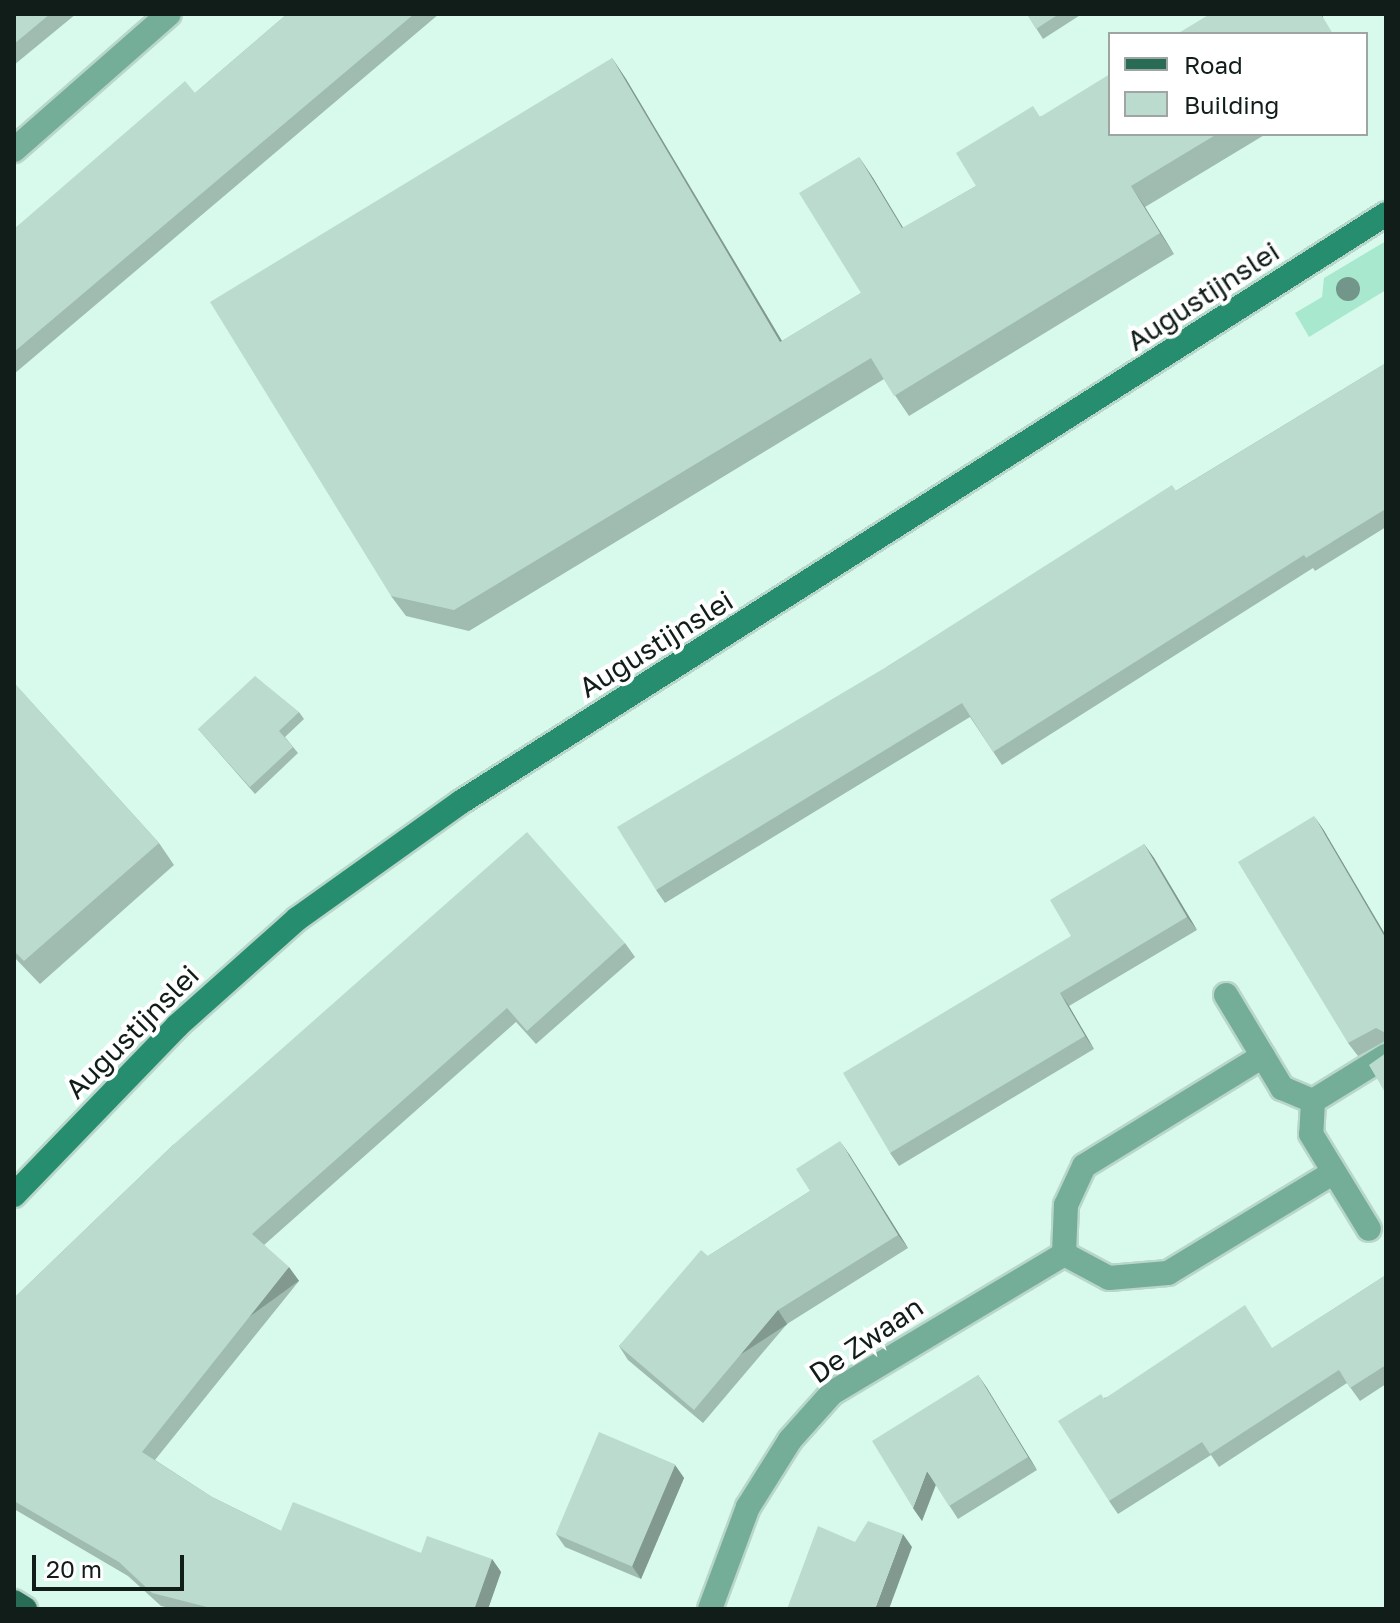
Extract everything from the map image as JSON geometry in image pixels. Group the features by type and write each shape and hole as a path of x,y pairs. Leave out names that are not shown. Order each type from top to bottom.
{"main road":[{"path":"14,1602 25,1609"}],"street":[{"path":"14,150 169,14"},
{"name":"Augustijnslei","path":"14,1195 177,1026 297,919 461,802 1386,214"},
{"path":"1226,995 1282,1088 1313,1101"},
{"path":"1263,1056 1084,1166 1066,1205 1064,1254 1109,1278 1168,1273 1334,1172"},
{"path":"1313,1101 1386,1056"},
{"path":"1313,1101 1311,1134 1369,1229"},
{"name":"De Zwaan","path":"710,1609 748,1507 790,1440 832,1393 1064,1254"}],"green space":[{"path":"1386,241 1386,290 1309,337 1295,313 1322,297 1324,278"}],"building":[{"path":"14,14 50,14 14,44"},
{"path":"287,14 414,14 14,352 14,229 185,81 195,93"},
{"path":"1027,14 1059,14 1036,29"},
{"path":"1210,14 1321,14 1332,32 1180,32"},
{"path":"612,58 780,342 861,293 799,193 859,157 902,228 976,186 956,153 1033,106 1040,117 1108,75 1108,136 1214,136 1131,186 1160,233 894,396 871,358 454,610 391,596 210,302"},
{"path":"1386,363 1386,513 1384,510 1306,558 1304,555 993,752 962,703 656,890 617,827 888,666 1172,485 1176,491"},
{"path":"255,676 299,712 279,731 293,747 250,787 198,729"},
{"path":"14,683 159,843 24,961 14,951"},
{"path":"1314,816 1386,939 1386,1033 1376,1028 1348,1043 1238,862"},
{"path":"527,832 625,943 527,1031 507,1008 252,1234 289,1267 142,1452 212,1497 281,1531 293,1502 421,1553 427,1536 492,1559 475,1607 481,1609 215,1609 152,1593 119,1562 14,1501 14,1298 173,1145"},
{"path":"1144,844 1187,917 1060,993 1085,1036 890,1153 843,1073 1071,936 1050,900"},
{"path":"1386,1053 1386,1094 1369,1065"},
{"path":"840,1141 898,1235 778,1310 694,1410 619,1346 701,1250 708,1256 810,1191 796,1169"},
{"path":"1386,1275 1386,1365 1350,1388 1339,1370 1210,1454 1202,1442 1109,1501 1058,1421 1101,1394 1104,1399 1245,1305 1272,1348"},
{"path":"978,1375 1028,1457 949,1506 927,1471 913,1508 872,1441"},
{"path":"599,1432 675,1464 632,1567 556,1534"},
{"path":"868,1521 903,1534 875,1609 787,1609 818,1526 855,1542"}]}
